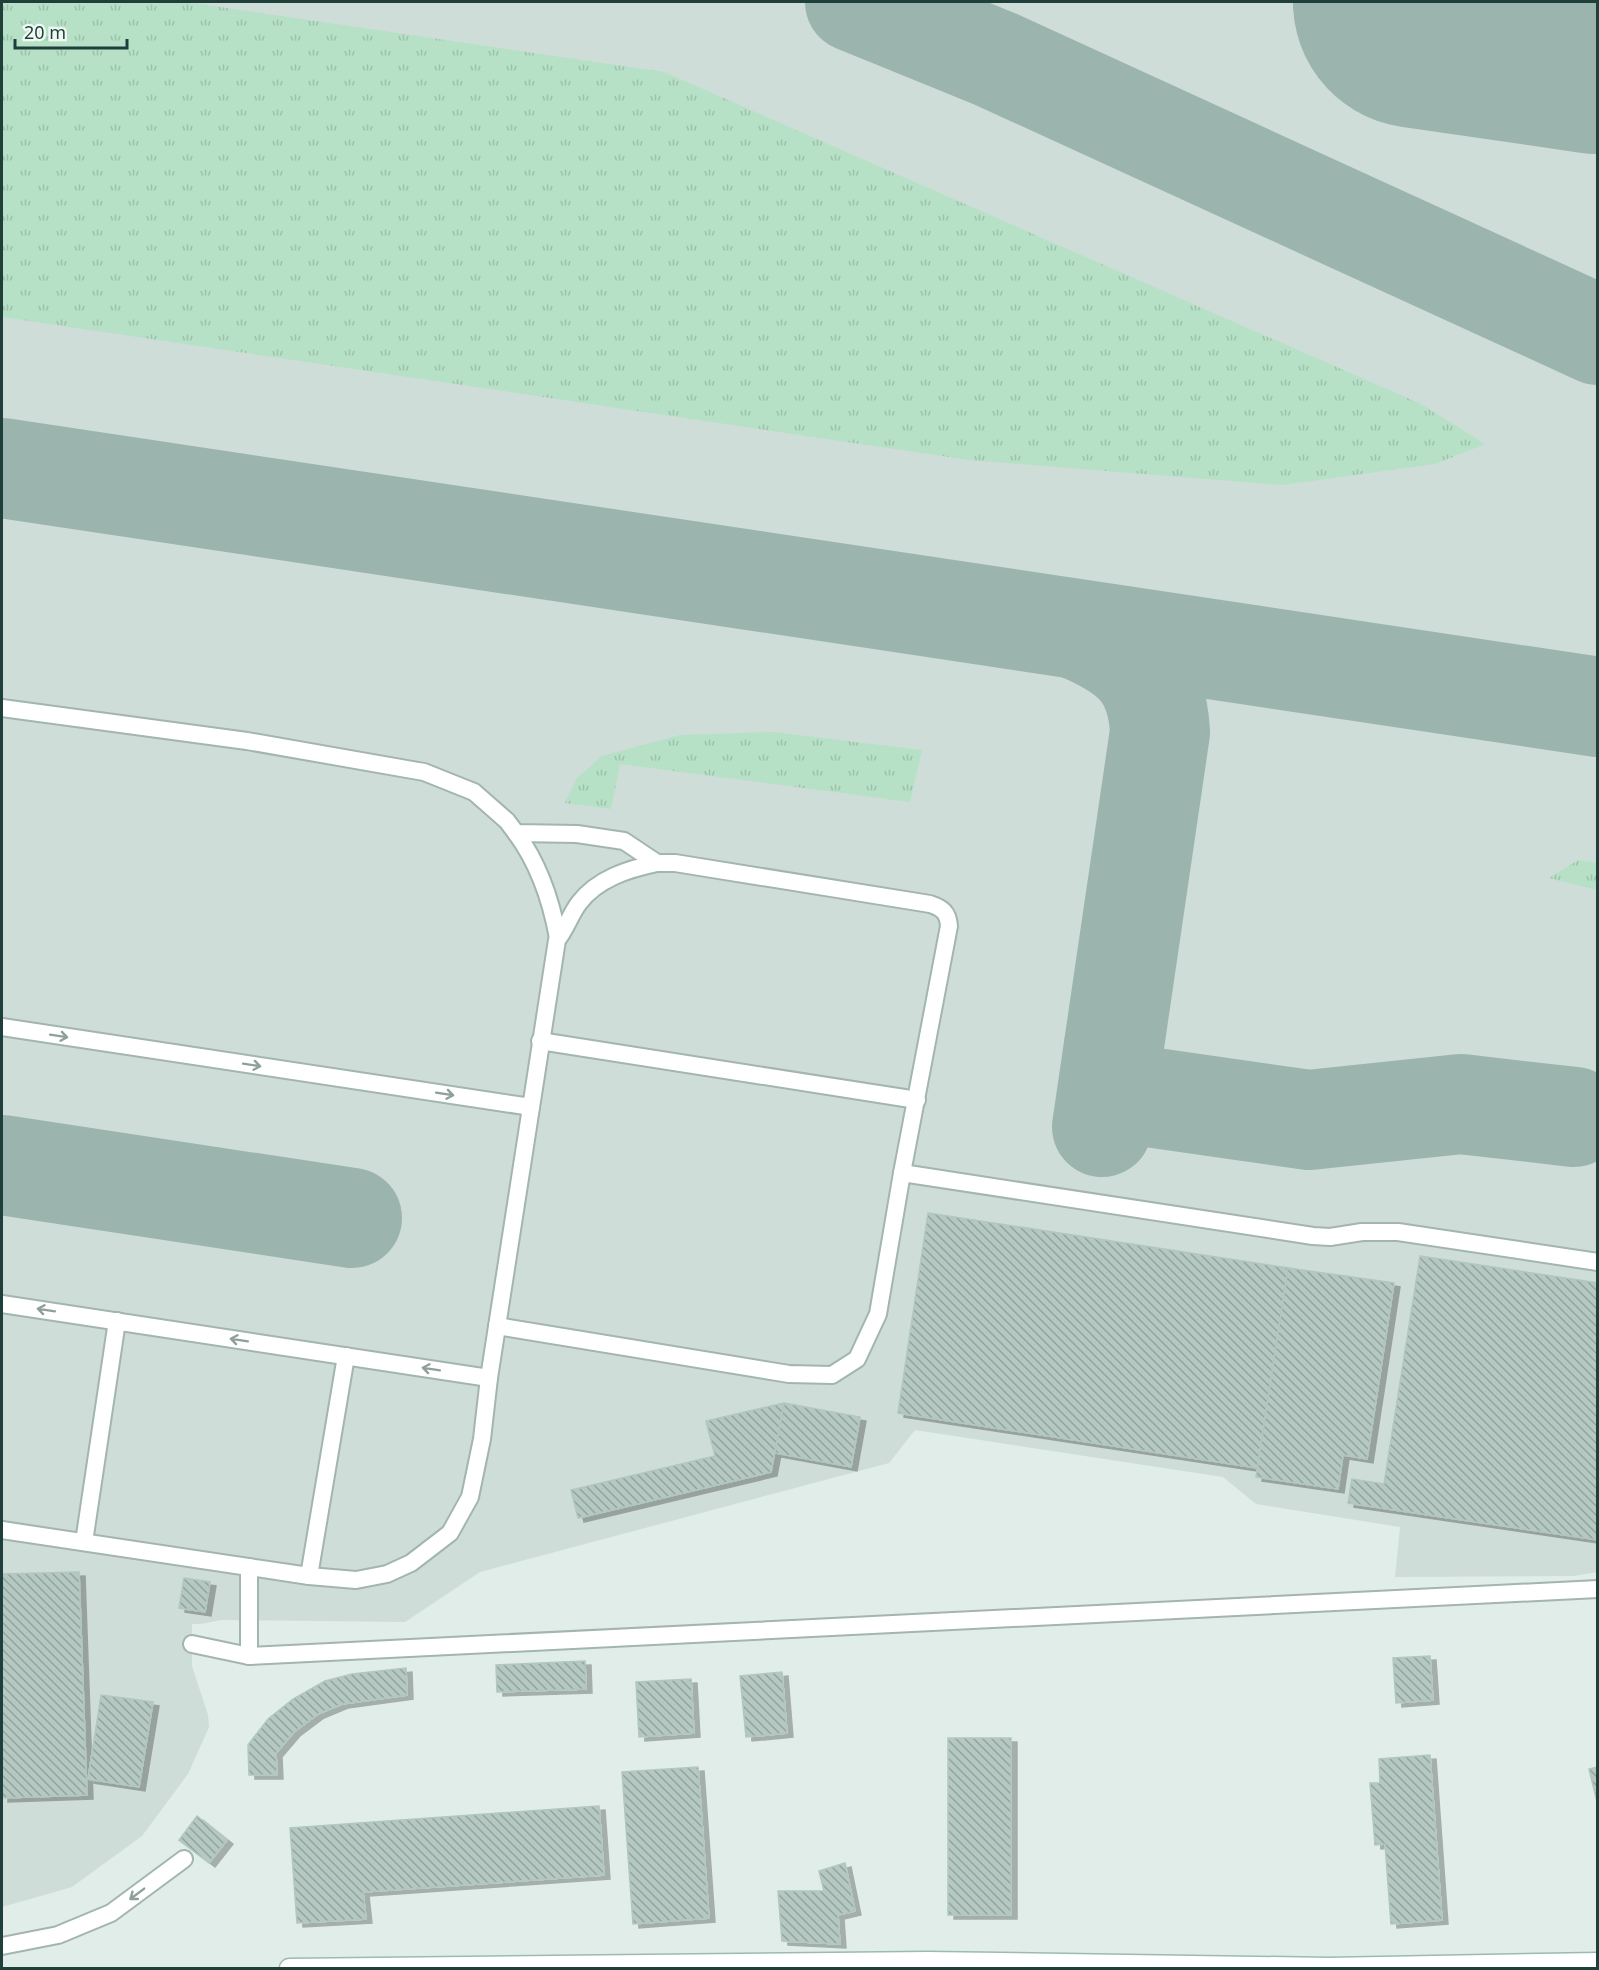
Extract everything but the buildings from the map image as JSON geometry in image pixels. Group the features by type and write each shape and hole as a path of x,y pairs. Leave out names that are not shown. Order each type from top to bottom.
{"main road":[{"path":"289,1968 928,1961 1329,1967 1598,1962"}],"lane":[{"path":"2,708 247,741 424,772 474,792 507,821 528,849 544,882 555,917 558,938"},
{"path":"516,833 577,834 624,841 657,863"},
{"path":"2,1530 309,1576 357,1580 387,1574 411,1563 450,1533 470,1497 482,1439 489,1378 556,940 579,903 595,888 624,872 657,863 675,863 930,904 942,908 949,919 949,926 878,1314 857,1359 832,1375 789,1374 497,1326"},
{"path":"2,1027 531,1107"},
{"path":"540,1041 917,1100"},
{"path":"902,1173 1313,1236 1398,1232 1598,1262"},
{"path":"2,1304 489,1378"},
{"path":"84,1542 117,1321"},
{"path":"309,1576 345,1356"},
{"path":"249,1567 249,1656"},
{"path":"192,1644 249,1656 1598,1589"},
{"path":"2,1946 58,1935 111,1913 184,1859"}],"shaded area":[{"path":"2,2 1597,2 1597,1572 1574,1576 1395,1577 1400,1527 1256,1504 1223,1477 915,1430 889,1463 480,1572 405,1622 221,1620 192,1624 192,1666 208,1715 209,1727 188,1774 142,1836 72,1887 2,1907"}],"green space":[{"path":"2,2 186,2 664,72 1421,404 1485,444 1435,464 1282,485 969,460 2,317"},
{"path":"773,732 922,750 910,802 620,764 611,809 565,803 577,778 602,756 680,735"},
{"path":"1578,860 1597,863 1597,890 1549,878"}],"taxiway":[{"path":"855,2 995,59 1598,335"},
{"path":"2,468 1598,707"},
{"path":"1079,630 1113,647 1138,667 1153,694 1160,732 1102,1127"},
{"path":"1114,1047 1115,1067 1132,1092 1148,1097 1309,1120 1461,1104 1574,1117"},
{"path":"2,1165 352,1218"}],"runway":[{"path":"1419,2 1598,28"}]}
